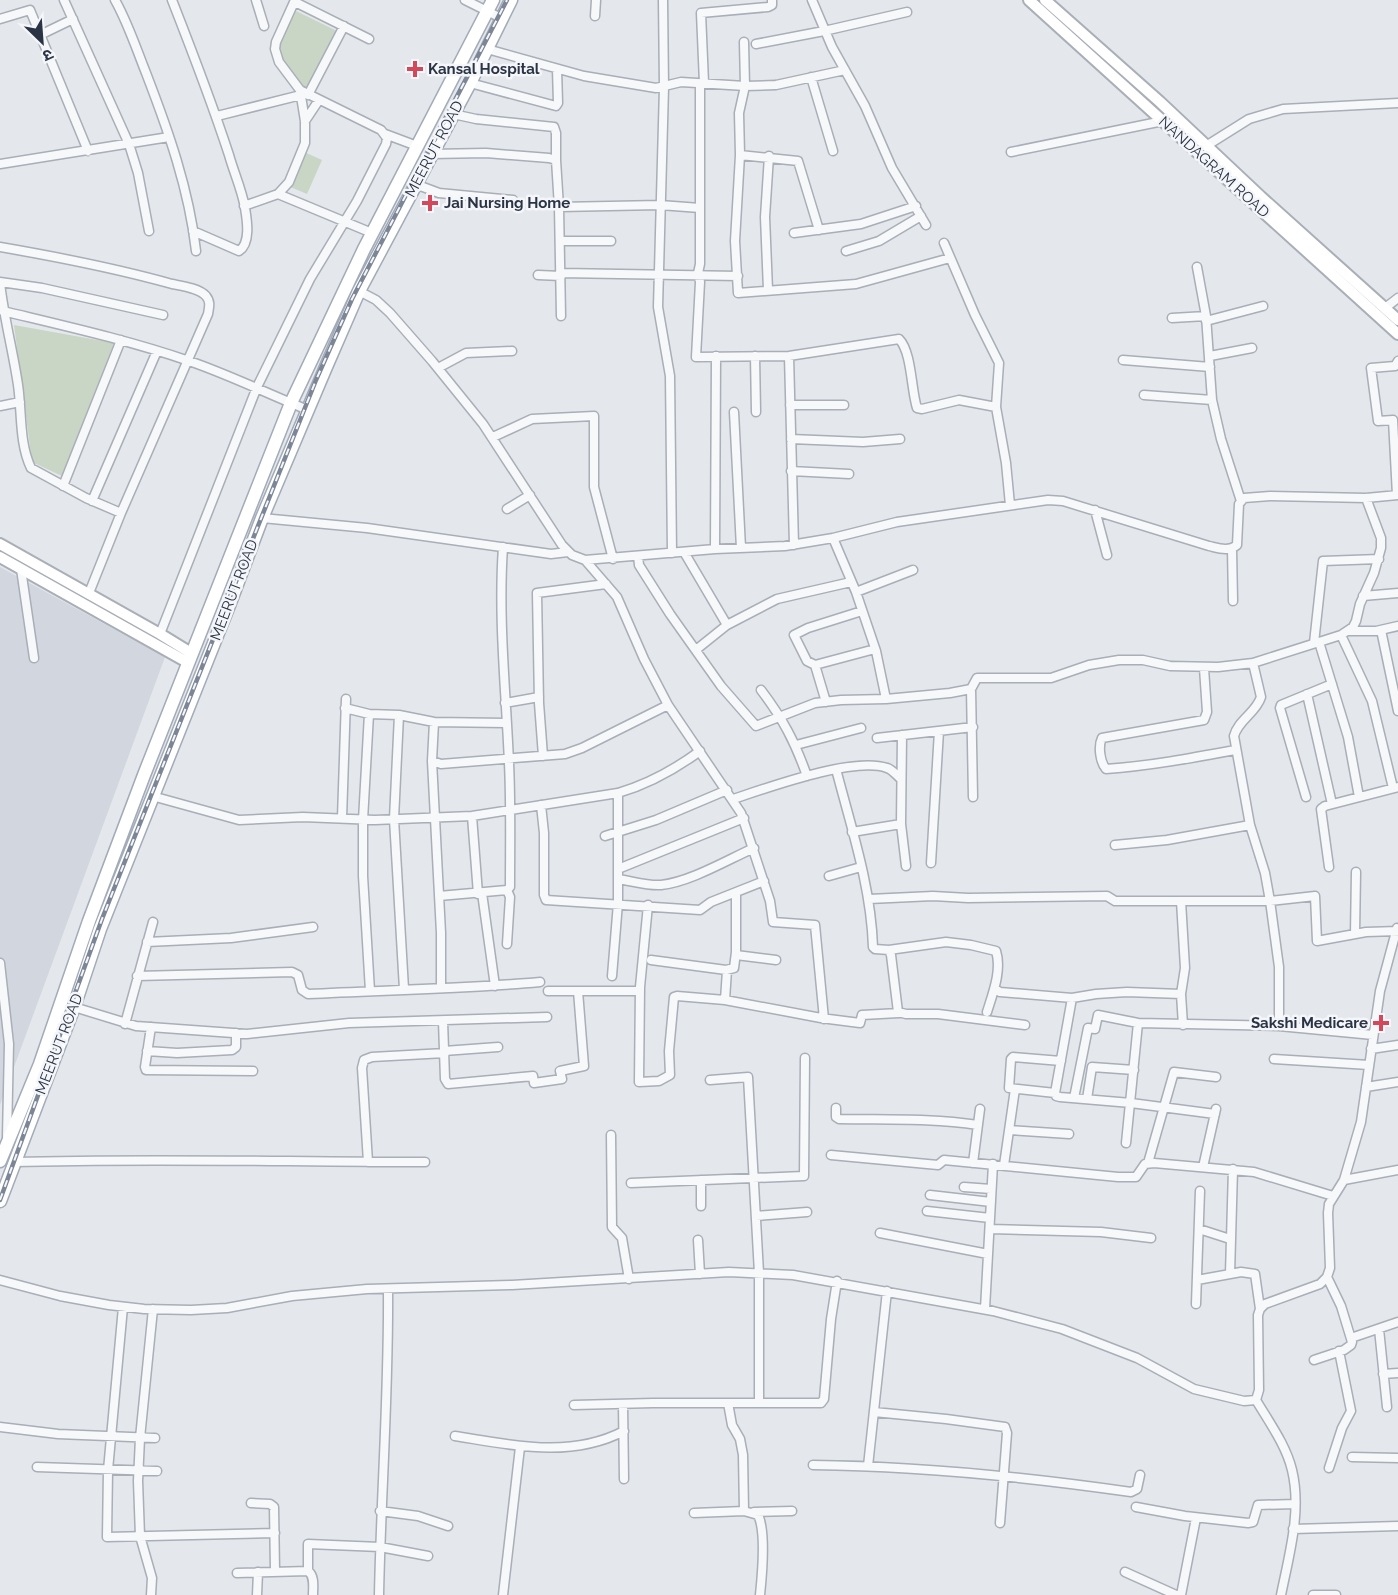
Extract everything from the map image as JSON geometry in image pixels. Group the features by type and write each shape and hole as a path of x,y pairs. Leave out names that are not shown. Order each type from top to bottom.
{"main road":[{"name":"MEERUT ROAD","path":"0,1200 74,1007 100,929 262,518 359,291 470,83 511,0"},
{"name":"MEERUT ROAD","path":"0,1161 40,1064 89,921 189,658 291,403 372,232 490,6"},
{"path":"189,658 204,666"}],"street":[{"path":"64,0 129,144 138,172 149,231"},
{"path":"115,0 141,61 182,177 196,251"},
{"path":"172,0 217,116 244,206 246,238 241,251 236,251 193,231"},
{"path":"256,0 264,26"},
{"path":"465,0 490,6 503,19"},
{"path":"595,16 596,0"},
{"path":"663,0 664,87 658,307 670,376 672,553"},
{"path":"772,0 770,7 701,13 700,282 696,357 789,356 899,339 907,356 917,408 922,409 959,400 996,407"},
{"path":"812,0 824,31 865,106 891,168 926,225"},
{"name":"NANDAGRAM ROAD","path":"1029,0 1163,121 1248,192 1381,311 1398,334"},
{"name":"NANDAGRAM ROAD","path":"1045,0 1160,102 1206,146 1248,192"},
{"path":"369,39 295,1 279,32 275,49 279,62 303,93 385,134 417,146"},
{"path":"0,19 30,10 88,151"},
{"path":"756,44 907,12"},
{"path":"40,34 73,19"},
{"path":"244,206 278,194 289,182 304,143 303,93 344,26"},
{"path":"744,42 745,86 739,113 740,155 735,242 738,293 856,284 950,258"},
{"path":"487,49 556,69 656,88 681,82 745,86 776,85 845,70"},
{"path":"1114,77 1121,68"},
{"path":"470,83 556,106 558,103 556,69"},
{"path":"812,77 833,151"},
{"path":"217,116 303,93"},
{"path":"305,121 319,100"},
{"path":"1206,146 1249,119 1283,109 1398,103"},
{"path":"453,114 554,128 560,207 561,316"},
{"path":"1011,152 1163,121"},
{"path":"160,634 257,387 310,279 357,201 386,144 385,134"},
{"path":"0,164 169,137"},
{"path":"431,154 486,153 556,160"},
{"path":"740,155 769,156 798,161 819,230"},
{"path":"768,290 765,217 769,156"},
{"path":"416,184 439,194 513,200"},
{"path":"278,194 372,232"},
{"path":"560,207 660,205 700,208"},
{"path":"794,233 870,223 916,206"},
{"path":"846,251 879,241 921,216"},
{"path":"560,241 611,241"},
{"path":"944,243 975,315 999,363 996,407 1006,463 1010,505"},
{"path":"0,247 91,264 170,283 205,295 210,306 89,593"},
{"path":"1197,267 1206,319 1212,400 1221,439 1241,501 1238,541 1232,549 1233,601"},
{"path":"538,275 738,276"},
{"path":"121,513 92,501 31,468 25,451 14,358 3,311 0,282 42,288 164,315"},
{"path":"359,291 376,300 438,368 493,437 568,552 585,560 622,606 644,658 668,705 733,798 744,818 772,908 773,922 815,925 824,1019"},
{"path":"1381,311 1398,298"},
{"path":"1172,318 1206,319 1263,306"},
{"path":"3,311 121,340 188,360 308,410"},
{"name":"NANDAGRAM ROAD","path":"1381,311 1398,320"},
{"path":"63,486 121,340"},
{"path":"1210,356 1252,348"},
{"path":"92,501 157,351"},
{"path":"438,368 466,353 512,351"},
{"path":"715,549 716,356"},
{"path":"755,356 756,412"},
{"path":"789,356 794,544"},
{"path":"1123,360 1210,367"},
{"path":"1241,501 1250,497 1270,496 1366,498 1397,495 1393,420 1378,421 1371,368 1395,366 1398,361"},
{"path":"1144,395 1212,400"},
{"path":"0,406 20,402"},
{"path":"790,405 844,405"},
{"path":"734,412 741,548"},
{"path":"493,437 532,419 594,416 594,487 613,559"},
{"path":"791,439 863,442 900,439"},
{"path":"791,471 849,474"},
{"path":"507,509 530,495"},
{"path":"1345,633 1356,621 1378,559 1381,538 1366,498"},
{"path":"585,560 794,544 833,538 897,522 1048,500 1063,501 1095,510 1209,546 1232,549"},
{"path":"1095,510 1107,555"},
{"path":"262,518 367,528 551,554 568,552"},
{"path":"833,538 856,592 875,650 886,699"},
{"path":"0,544 160,634 167,645"},
{"path":"439,896 480,894 507,890 510,887 511,810 501,575 503,547"},
{"path":"684,552 727,625"},
{"path":"638,556 639,564 670,614 697,649 721,686 756,726 815,703 928,696 971,689"},
{"path":"0,557 189,658"},
{"path":"1359,797 1348,737 1317,643 1323,561 1378,559"},
{"path":"21,569 34,658"},
{"path":"856,592 913,570"},
{"path":"697,649 727,625 777,599 850,582"},
{"path":"543,756 539,697 537,593 606,585"},
{"path":"1363,596 1398,592"},
{"path":"862,611 808,628 794,635 807,661 815,665 875,650"},
{"path":"973,797 971,689 977,678 1051,678 1089,665 1119,660 1143,660 1170,666 1204,668 1253,663 1345,633 1398,626"},
{"path":"1381,630 1398,711"},
{"path":"1329,867 1321,812 1325,806 1395,788 1372,700 1345,633"},
{"path":"1253,663 1261,697 1259,703 1236,729 1233,736 1250,825 1265,873 1270,901 1279,967 1279,1026"},
{"path":"815,665 826,702"},
{"path":"1204,668 1207,712 1204,720 1102,738 1099,746 1104,768 1144,765 1235,750"},
{"path":"1306,797 1280,708 1281,705 1332,684"},
{"path":"762,690 796,745 807,776"},
{"path":"1307,694 1332,804"},
{"path":"505,703 539,697"},
{"path":"342,818 345,704 369,714 399,715 434,722 506,723"},
{"path":"432,761 441,764 574,752 668,705"},
{"path":"369,714 363,820 363,876 370,991"},
{"path":"399,715 394,819 404,989"},
{"path":"434,722 432,761 441,988"},
{"path":"877,738 973,727"},
{"path":"796,745 861,728"},
{"path":"931,863 939,731"},
{"path":"902,735 901,824 906,866"},
{"path":"152,796 239,820 303,816 363,820 435,819 472,816 618,793 660,777 700,752"},
{"path":"733,798 836,769 869,766 888,768 901,779"},
{"path":"836,769 869,899 873,923 873,947 889,950 946,942 996,951 999,960 995,989 987,1011"},
{"path":"605,836 656,820 727,790"},
{"path":"612,976 618,903 616,833 618,793"},
{"path":"541,805 544,833 544,898 551,901 618,903 700,910 711,902 764,881"},
{"path":"472,816 480,894 495,986"},
{"path":"618,869 744,818"},
{"path":"852,832 901,824"},
{"path":"1115,845 1167,840 1250,825"},
{"path":"618,879 651,885 664,884 692,875 754,848"},
{"path":"829,876 861,867"},
{"path":"1355,934 1356,872"},
{"path":"507,890 510,897 507,944"},
{"path":"651,960 727,970 734,968 736,893"},
{"path":"869,899 933,896 979,898 1107,896 1115,900 1270,901 1315,896 1317,941 1397,929 1383,972 1360,1122 1344,1180 1333,1196 1328,1213 1330,1268 1327,1277 1320,1284 1265,1304 1260,1309"},
{"path":"1181,901 1185,968 1181,994 1183,1025"},
{"path":"648,905 640,992 639,1082 659,1081 670,1074 669,1051 674,997 725,1000 824,1019 860,1023 862,1015 929,1013 1025,1025"},
{"path":"125,1024 153,922"},
{"path":"147,942 231,938 313,927"},
{"path":"889,950 899,1013"},
{"path":"736,955 776,960"},
{"path":"0,963 9,1044 7,1143"},
{"path":"725,1000 727,970"},
{"path":"137,976 291,972 298,975 302,990 308,994 540,982"},
{"path":"995,989 1000,992 1072,998 1127,992 1181,994"},
{"path":"548,991 640,992"},
{"path":"443,1021 445,1079 448,1084 533,1076 534,1083 562,1079 560,1071 584,1066 578,991"},
{"path":"1055,1093 1072,998"},
{"path":"74,1007 125,1024 247,1034 349,1023 548,1017"},
{"path":"1074,1098 1088,1028 1095,1029 1098,1015 1138,1023 1279,1026 1373,1035"},
{"path":"1126,1143 1138,1023"},
{"path":"151,1027 145,1067 148,1071 253,1071"},
{"path":"147,1051 177,1053 232,1050 236,1047 236,1033"},
{"path":"1371,1049 1398,1045"},
{"path":"368,1162 362,1068 364,1060 372,1057 498,1047"},
{"path":"1061,1061 1013,1057 1009,1088 1055,1093 1057,1097 1216,1111 1203,1167"},
{"path":"632,1183 804,1176 805,1058"},
{"path":"1274,1059 1369,1065"},
{"path":"1087,1100 1092,1067 1134,1070"},
{"path":"831,1155 935,1165 944,1160 1131,1178 1139,1174 1148,1163 1174,1072 1216,1077"},
{"path":"1079,1073 1090,1075"},
{"path":"710,1080 748,1077 759,1273 759,1403"},
{"path":"1366,1087 1398,1082"},
{"path":"1004,1165 1015,1089"},
{"path":"836,1108 836,1118 839,1119 890,1121 907,1118 978,1125"},
{"path":"973,1163 980,1109"},
{"path":"1009,1130 1069,1134"},
{"path":"611,1135 612,1227 622,1238 629,1279"},
{"path":"14,1162 114,1159 425,1162"},
{"path":"1148,1163 1254,1172 1333,1196"},
{"path":"985,1309 993,1164"},
{"path":"1230,1275 1233,1169"},
{"path":"1344,1180 1398,1170"},
{"path":"701,1180 701,1206"},
{"path":"964,1187 991,1189"},
{"path":"1196,1304 1200,1191"},
{"path":"930,1195 991,1202"},
{"path":"952,1214 954,1198"},
{"path":"927,1211 990,1218"},
{"path":"756,1216 807,1212"},
{"path":"990,1228 1101,1232 1151,1238"},
{"path":"1199,1229 1230,1239"},
{"path":"880,1233 988,1254"},
{"path":"698,1240 700,1274"},
{"path":"1197,1281 1241,1272 1255,1274 1260,1309 1258,1315 1259,1389 1256,1400 1286,1452 1292,1471 1295,1504 1293,1529 1281,1595"},
{"path":"0,1280 60,1296 123,1307 191,1310 227,1308 294,1296 388,1289 759,1273 837,1281 985,1309 1062,1329 1137,1358 1194,1389 1244,1401 1256,1400"},
{"path":"1314,1360 1339,1352 1351,1345 1341,1306 1327,1277"},
{"path":"574,1405 818,1404 823,1401 837,1281"},
{"path":"379,1595 380,1511 385,1460 388,1289"},
{"path":"867,1466 887,1291"},
{"path":"123,1307 108,1470 107,1537 275,1533"},
{"path":"152,1595 152,1578 141,1536 138,1471 153,1309"},
{"path":"1351,1338 1398,1322"},
{"path":"1379,1329 1387,1407"},
{"path":"1329,1468 1342,1428 1351,1411 1339,1352"},
{"path":"1383,1374 1398,1373"},
{"path":"728,1403 732,1425 740,1439 743,1455 744,1510"},
{"path":"623,1404 624,1479"},
{"path":"874,1412 1005,1427 1007,1433 1005,1477 1000,1523"},
{"path":"0,1427 155,1438"},
{"path":"455,1436 520,1447 574,1448 609,1439 624,1431"},
{"path":"503,1595 520,1447"},
{"path":"1352,1457 1398,1458"},
{"path":"813,1465 950,1471 1131,1492 1137,1489 1140,1475"},
{"path":"37,1467 157,1471"},
{"path":"251,1503 270,1504 274,1507 275,1571"},
{"path":"1136,1507 1196,1518 1248,1523 1253,1522 1257,1505 1295,1504"},
{"path":"694,1513 744,1510 792,1511"},
{"path":"380,1511 418,1516 448,1526"},
{"path":"754,1512 760,1517 762,1556 760,1595"},
{"path":"1181,1595 1196,1518"},
{"path":"1293,1529 1398,1526"},
{"path":"313,1595 313,1580 308,1571 308,1544 380,1547 428,1556"},
{"path":"237,1573 308,1571"},
{"path":"257,1595 258,1572"},
{"path":"1125,1572 1176,1595"},
{"path":"1313,1595 1336,1595"}],"shaded area":[{"path":"0,567 165,657 0,1105"}],"green space":[{"path":"296,11 337,31 306,90 286,69 279,49 282,34"},
{"path":"304,152 322,160 307,194 288,186"},
{"path":"14,325 114,343 62,476 32,462"}],"railway":[{"path":"0,1200 102,919 316,380 352,299 507,0"}],"place":[{"name":"Kansal Hospital","path":"415,69"},
{"name":"Jai Nursing Home","path":"430,203"},
{"name":"Sakshi Medicare","path":"1381,1023"}]}
